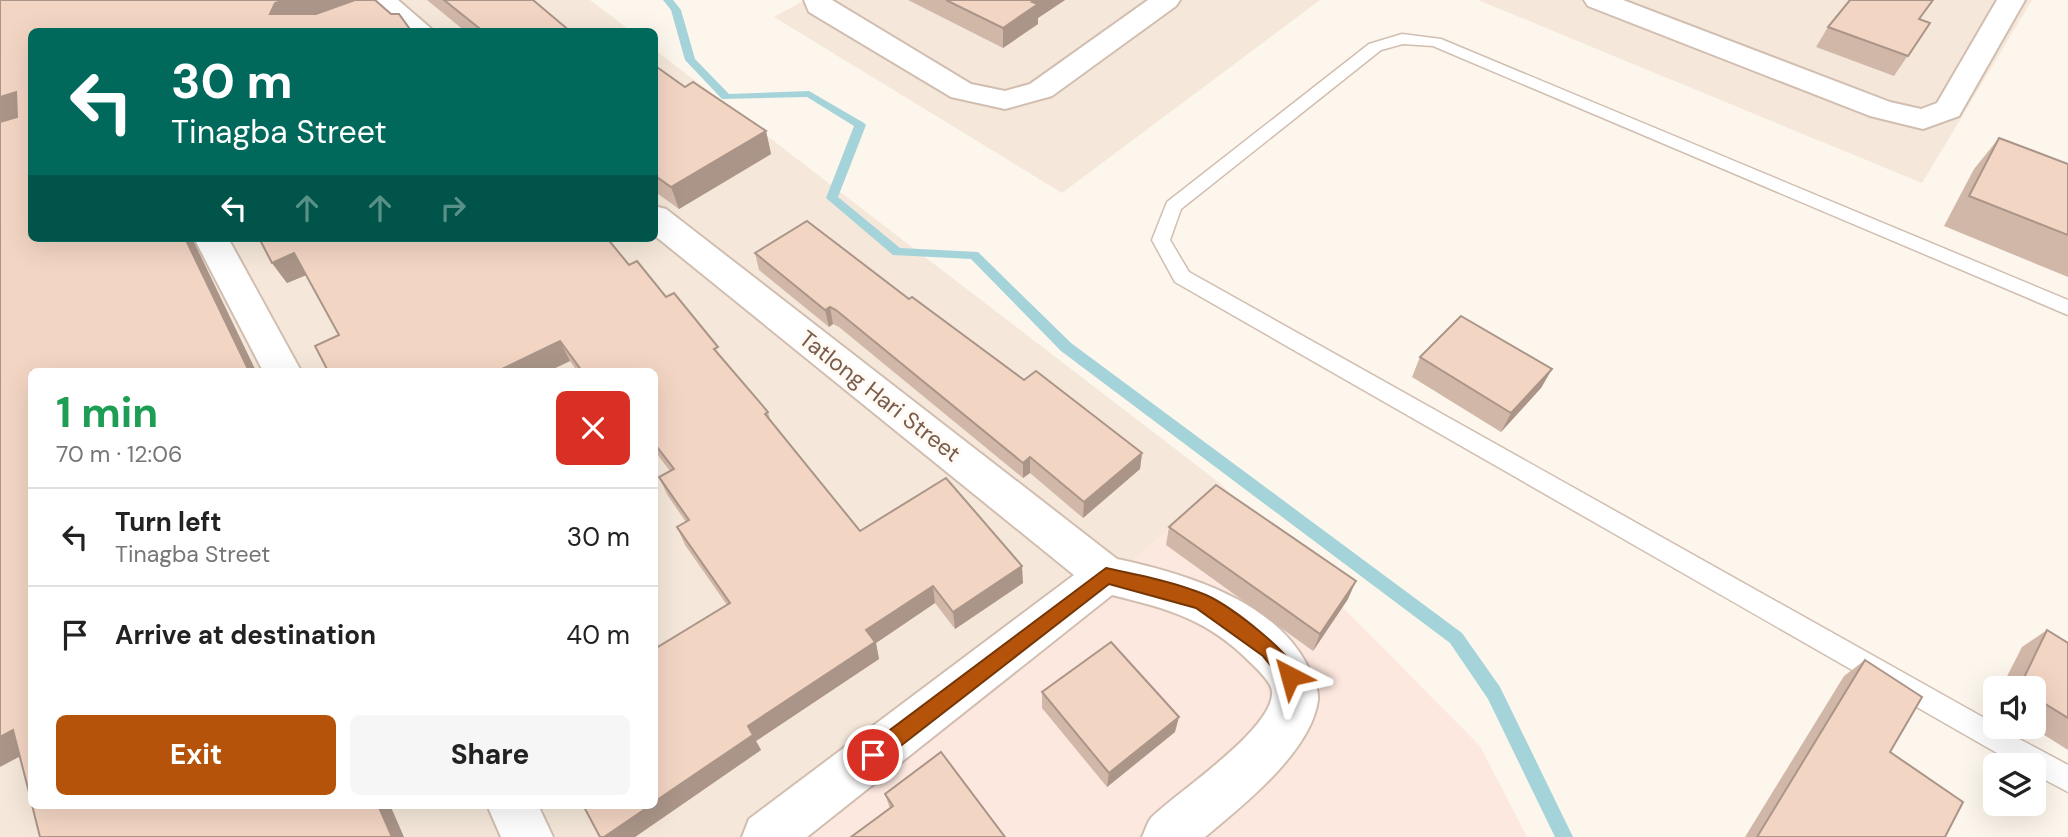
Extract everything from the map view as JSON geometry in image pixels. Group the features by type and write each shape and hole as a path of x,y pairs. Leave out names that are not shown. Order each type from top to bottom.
{"street":[{"path":"818,0 819,6 962,91 1005,100 1041,89 1166,0"},
{"path":"1598,0 1881,109 1923,118 1948,109 2011,0"},
{"path":"309,28 382,1 416,28"},
{"name":"Tatlong Hari Street","path":"658,220 1106,575"},
{"path":"213,242 280,368"},
{"path":"767,837 1106,575 1165,589 1202,602 1269,650 1290,676 1293,687 1295,698 1280,732 1254,762 1167,837"},
{"path":"513,809 528,837"}],"lane":[{"path":"2068,308 1436,42 1402,39 1375,47 1173,206 1161,240 1182,276 2068,779"}],"shaded area":[{"path":"0,0 590,0 627,28 28,28 28,242 658,242 658,52 1221,484 812,837 0,837"},
{"path":"805,0 1320,0 1062,193 774,17"},
{"path":"1478,0 2032,0 1922,183"},
{"path":"1221,484 1480,746 1527,837 812,837"}],"building":[{"path":"0,0 285,0 275,3 270,14 316,14 355,0 375,0 391,14 399,14 409,28 28,28 28,242 187,242 248,368 28,368 28,788 13,730 0,737 0,122 17,117 16,92 0,97"},
{"path":"444,0 533,0 566,28 479,28"},
{"path":"946,0 1035,0 1032,2 1038,4 1003,28"},
{"path":"1850,0 1933,0 1919,19 1930,23 1908,56 1828,27"},
{"path":"658,68 685,87 693,82 766,131 671,187 658,178"},
{"path":"1999,138 2068,164 2068,235 1969,196"},
{"path":"807,221 909,299 912,297 1024,380 1036,371 1142,453 1084,502 1030,457 1023,463 836,310 830,307 825,310 755,253"},
{"path":"261,242 610,242 629,265 637,261 666,297 674,293 718,347 714,349 768,412 765,414 860,531 946,478 1022,566 953,612 933,586 866,630 875,642 748,726 753,735 658,799 658,647 730,603 677,527 689,520 659,477 674,469 658,448 658,368 580,368 560,341 504,368 326,368 315,346 339,335 294,253 272,263"},
{"path":"1461,316 1552,369 1511,413 1420,357"},
{"path":"1216,485 1356,581 1320,634 1169,527"},
{"path":"2047,630 2068,643 2068,718 2046,704 2046,676 2025,676"},
{"path":"1111,642 1179,717 1109,773 1042,692"},
{"path":"1865,660 1922,697 1890,752 1963,802 1945,837 1757,837"},
{"path":"941,752 1005,837 851,837 893,806 885,794"},
{"path":"33,809 380,809 392,837 40,837"},
{"path":"585,809 645,809 604,837 600,837"}],"waterway":[{"path":"668,0 676,10 690,60 726,97 809,94 860,125 832,198 897,252 974,255 1066,347 1456,638 1494,693 1564,837"}],"route":[{"path":"873,755 1106,575 1165,589 1202,602 1235,623 1269,650 1290,676"}]}
